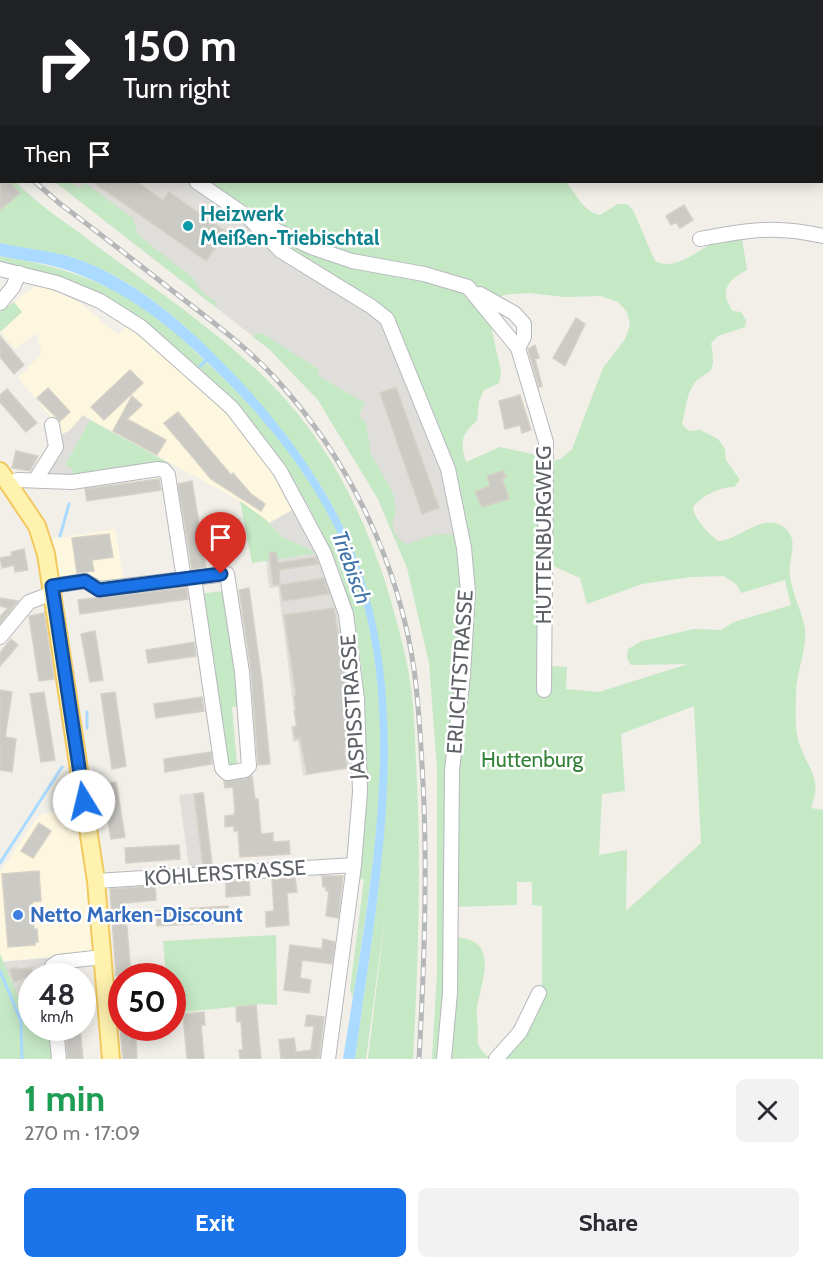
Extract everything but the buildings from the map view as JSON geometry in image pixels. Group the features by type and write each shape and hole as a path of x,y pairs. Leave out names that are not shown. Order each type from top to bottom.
{"main road":[{"path":"4,477 30,514 42,538 52,590 96,881 111,1059"}],"street":[{"name":"ERLICHTSTRASSE","path":"198,183 248,217 281,251 372,307 387,319 437,437 450,477 464,548 468,607 452,770 450,993 444,1059"},
{"name":"HUTTENBURGWEG","path":"248,217 312,247 352,261 424,274 468,287 514,313 524,324 524,337 518,348"},
{"path":"700,238 772,228 823,236"},
{"name":"JASPISSTRASSE","path":"0,269 57,283 100,301 141,327 232,408 280,471 320,544 346,614 359,722 360,792 354,865 328,1059"},
{"path":"0,303 13,287 19,273"},
{"name":"HUTTENBURGWEG","path":"468,287 518,348 546,442 544,690"},
{"path":"36,479 56,447 52,425"},
{"path":"0,637 29,602 52,590 85,581 99,590 189,578 227,574 242,672 249,766 245,770 227,773 222,768 189,578 168,475 164,470 72,482 18,480 4,477"},
{"name":"KÖHLERSTRASSE","path":"96,881 354,865"},
{"path":"56,963 103,957"},
{"path":"496,1059 520,1032 539,993"},
{"path":"57,1041 59,1059"}],"shaded area":[{"path":"56,183 198,183 387,319 437,437 463,540 400,551 378,499 318,400 269,349"},
{"path":"39,283 80,303 118,335 129,325 186,373 240,429 277,478 296,508 269,523 240,501 83,415 69,431 60,435 54,420 18,378 42,353 36,333 15,349 1,332 22,312 14,302"},
{"path":"83,415 90,420 65,465 73,469 71,480 42,476 60,435 69,431"},
{"path":"296,508 318,553 339,607 351,694 354,767 303,776 298,741 293,742 291,726 296,725 278,587 269,588 266,561 317,553 282,537 269,523"},
{"path":"115,529 124,582 108,584 88,576 60,581 53,539"},
{"path":"204,792 213,867 189,867 179,795"},
{"path":"75,808 85,863 93,954 2,961 0,955 0,872 37,818 42,814"},
{"path":"47,958 47,963 18,963 18,997 2,962"}],"green space":[{"path":"11,183 17,183 41,204 182,308 251,365 299,416 322,448 343,482 360,517 376,554 388,592 408,669 412,697 419,852 418,956 413,1059 368,1059 387,900 366,1059 355,1059 383,849 387,778 386,707 378,638 360,570 332,505 316,478 239,382 198,339 151,299 101,269 74,258 0,243 0,210 19,193"},
{"path":"56,183 72,183 79,188 85,183 133,218 138,235 193,278 202,292 216,302 217,308"},
{"name":"Huttenburg","path":"208,183 567,183 584,206 594,213 600,215 618,204 627,204 633,210 655,261 666,264 677,262 720,240 742,239 747,270 730,282 726,298 733,311 741,312 746,320 745,327 718,336 711,343 713,364 711,370 694,383 687,399 682,424 689,431 700,430 718,439 725,449 726,460 740,480 734,487 717,490 693,507 696,516 706,530 718,541 726,540 758,525 774,523 788,531 793,543 790,576 805,629 796,685 796,731 815,781 811,808 823,810 823,1059 500,1059 534,1009 542,1003 542,906 532,905 532,882 517,882 517,905 451,907 451,937 466,939 477,944 485,960 477,1007 478,1042 482,1051 490,1058 432,1059 437,973 437,768 429,663 407,568 378,499 318,400 269,349 252,336 259,333 265,335 320,370 317,375 365,403 359,415 366,424 371,454 393,493 396,513 393,527 396,536 408,544 442,534 462,539 461,529 395,333","holes":["529,293 565,297 601,296 618,302 627,312 630,325 625,339 603,368 572,449 561,459 548,461 542,456 500,447 466,462 463,439 477,421 479,401 484,390 499,383 501,371 487,309 495,299 511,294","549,564 580,578 587,604 642,584 691,577 724,576 737,585 741,593 785,580 791,605 734,622 721,630 694,629 642,641 628,649 627,658 631,665 688,664 599,692 566,689 567,667 549,666","694,706 701,843 626,911 627,850 599,855 602,794 625,791 621,734"]},
{"path":"0,256 60,269 98,283 134,301 168,327 238,393 278,438 313,488 342,541 353,569 368,621 377,674 380,728 380,783 376,837 353,998 350,990 364,879 358,880 365,778 362,671 355,624 339,569 308,505 266,441 239,409 162,336 127,310 0,263"},
{"path":"14,302 22,312 0,332 0,312"},
{"path":"90,420 169,463 166,466 71,480 73,469 65,465"},
{"path":"240,501 265,519 282,537 318,553 252,563"},
{"path":"221,578 223,578 240,706 232,707 237,765 226,768 199,594 223,591"},
{"path":"276,935 277,1005 263,1004 186,1012 186,963 165,963 163,941"},
{"path":"0,954 18,996 18,1041 53,1041 54,1059 0,1059"}],"water":[{"name":"Triebisch","path":"0,243 74,258 122,280 168,312 209,349 280,427 311,470 349,540 359,565 376,624 385,685 388,747 386,810 380,874 355,1059 343,1059 371,876 378,812 380,749 378,686 369,625 342,543 318,497 274,433 239,394 183,340 142,308 97,282 55,266 0,256"}],"waterway":[{"path":"200,366 208,359"},
{"path":"60,536 69,504"},
{"path":"87,712 87,728"},
{"path":"0,863 62,767"},
{"path":"0,971 21,1021 22,1059"}],"railway":[{"path":"36,183 227,333 277,380 327,444 348,478 383,551 396,590 414,669 422,753 425,868 424,963 419,1059"}],"place":[{"name":"Heizwerk Meißen-Triebischtal","path":"188,226"},
{"name":"Netto Marken-Discount","path":"18,915"}],"route":[{"path":"84,801 52,586 85,581 99,590 221,574"}]}
